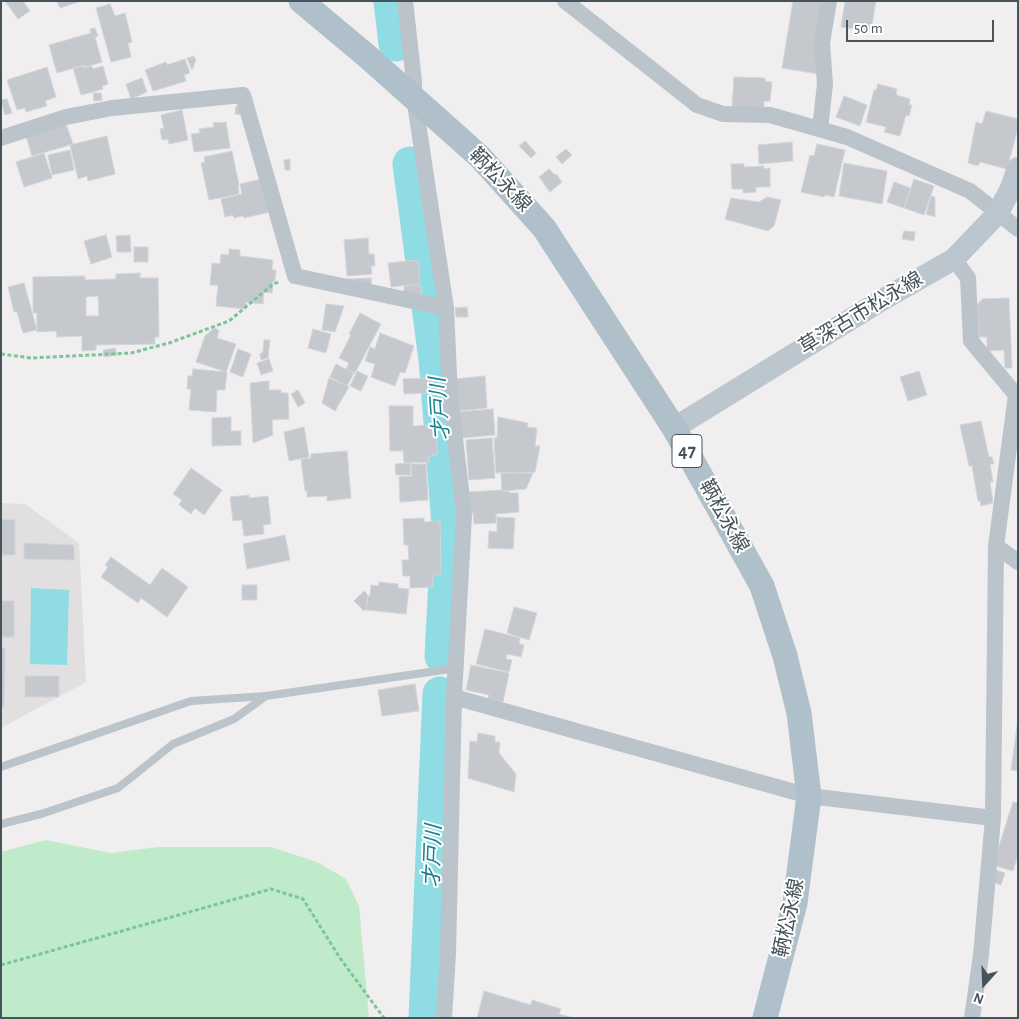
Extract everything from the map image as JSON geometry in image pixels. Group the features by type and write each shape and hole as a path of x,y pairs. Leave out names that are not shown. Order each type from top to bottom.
{"main road":[{"name":"鞆松永線","path":"301,1 414,97 480,157 544,228 674,428 762,586 785,656 799,713 809,796 795,904 765,1018"},
{"name":"草深古市松永線","path":"674,428 882,300 954,259 998,213 1011,188 1018,168"}],"street":[{"path":"405,1 414,97 446,308 450,396 464,515 454,697 448,953 444,1018"},
{"path":"566,1 697,105 723,114 770,115 847,137 970,191 1018,229"},
{"path":"820,129 825,84 822,43 829,1"},
{"path":"1,138 66,117 112,108 243,95 296,276 446,308"},
{"path":"954,259 968,278 971,341 1016,396 996,546 993,818 981,955 972,1018"},
{"path":"996,546 1018,562"},
{"path":"454,697 809,796 993,818"}],"lane":[{"path":"1,767 191,701 266,696 457,668"},
{"path":"1,824 41,814 118,788 174,744 234,719 266,696"}],"path":[{"path":"1,354 32,358 132,353 169,343 229,321 272,285 296,276"},
{"path":"1,965 271,889 303,899 340,958 384,1018"}],"shaded area":[{"path":"1,503 25,504 79,543 86,682 1,728"}],"green space":[{"path":"46,840 111,853 158,847 271,847 317,862 346,879 359,906 369,1018 1,1018 1,852"}],"water":[{"path":"31,588 69,590 67,665 30,664"}],"building":[{"path":"5,1 23,1 30,11 18,19"},
{"path":"57,1 77,1 78,2 60,8"},
{"path":"793,1 828,1 818,74 782,68"},
{"path":"845,1 876,1 871,31 841,27"},
{"path":"110,4 115,16 125,13 132,42 128,43 131,57 111,62 96,8"},
{"path":"95,28 98,36 95,37 102,62 57,73 49,45 91,33 90,29"},
{"path":"194,56 196,60 192,70 187,58"},
{"path":"185,59 190,73 184,75 186,81 153,91 145,70 166,62 167,65"},
{"path":"84,66 84,68 92,66 93,69 103,66 108,84 102,86 103,89 81,95 73,68"},
{"path":"47,67 56,97 45,101 47,106 26,112 25,108 17,110 7,80"},
{"path":"734,77 765,78 765,81 772,82 770,101 764,101 764,108 732,107"},
{"path":"142,78 147,92 131,99 126,84"},
{"path":"878,84 897,89 896,95 910,99 909,105 912,105 909,116 906,115 900,136 884,132 886,127 866,122 874,90 876,90"},
{"path":"93,93 101,93 102,100 94,101"},
{"path":"844,96 867,105 860,126 836,117"},
{"path":"7,99 12,113 5,115 1,100"},
{"path":"236,106 245,107 245,115 235,114"},
{"path":"182,110 188,140 169,144 168,139 162,140 160,129 164,128 161,115"},
{"path":"986,111 1018,119 1018,128 1007,169 980,162 978,166 968,163 976,122 982,124"},
{"path":"65,121 73,144 32,156 25,133"},
{"path":"226,122 230,148 194,152 191,134 200,133 199,129 214,127 213,123"},
{"path":"107,136 115,174 88,181 87,176 78,179 70,145"},
{"path":"525,141 536,153 531,158 519,146"},
{"path":"792,142 793,161 759,164 758,145"},
{"path":"817,144 845,150 834,197 801,192 810,155 814,156"},
{"path":"566,149 572,155 562,164 556,157"},
{"path":"70,150 74,170 52,175 48,155"},
{"path":"232,151 239,194 209,200 201,163 205,162 204,157"},
{"path":"44,153 52,178 24,187 16,162"},
{"path":"290,159 290,170 285,170 284,160"},
{"path":"844,163 887,171 882,204 839,196"},
{"path":"731,164 744,164 744,167 764,166 764,169 770,168 770,187 756,187 756,192 743,193 743,189 732,189"},
{"path":"549,169 562,182 550,192 539,177"},
{"path":"266,178 274,211 244,218 243,216 234,218 233,215 225,217 221,199 242,194 240,184"},
{"path":"914,179 934,186 924,215 904,208"},
{"path":"894,182 911,188 904,208 887,202"},
{"path":"931,196 935,197 935,217 926,214"},
{"path":"767,197 781,200 774,226 768,231 725,219 731,198 759,202"},
{"path":"904,231 915,232 914,241 902,239"},
{"path":"106,235 112,257 91,264 84,241"},
{"path":"130,235 131,252 117,252 116,236"},
{"path":"368,238 369,254 374,254 375,266 371,266 372,274 347,276 344,240"},
{"path":"134,247 148,247 148,262 134,262"},
{"path":"229,249 240,250 240,256 273,260 272,270 276,270 275,281 273,281 272,293 264,292 263,304 246,302 246,309 216,306 218,285 210,285 212,263 220,264 221,254 229,255"},
{"path":"418,260 420,284 391,287 388,263"},
{"path":"140,273 140,278 158,278 159,337 155,337 155,344 96,345 96,350 82,351 82,336 57,337 56,331 37,332 37,313 33,313 33,277 85,276 85,280 116,279 116,274","holes":["98,296 99,316 86,316 86,297"]},
{"path":"371,278 372,291 348,279"},
{"path":"24,283 37,330 23,333 17,312 14,312 8,287"},
{"path":"404,286 422,286 421,297 404,297"},
{"path":"1009,298 1012,368 1005,368 1004,350 987,351 987,337 979,337 977,305 982,299"},
{"path":"326,304 344,306 335,332 322,330"},
{"path":"467,307 468,317 456,317 455,308"},
{"path":"360,313 381,324 355,373 346,369 349,363 339,358"},
{"path":"214,328 219,330 217,338 236,344 226,372 196,362 205,336"},
{"path":"313,329 331,334 326,353 308,348"},
{"path":"380,333 414,346 405,373 400,372 395,386 371,377 375,364 365,361 370,347 375,349"},
{"path":"264,340 270,340 268,358 261,360 260,354 263,352"},
{"path":"115,348 117,355 104,357 103,350"},
{"path":"238,349 251,354 243,377 230,372"},
{"path":"269,359 273,371 261,375 257,363"},
{"path":"336,364 354,373 347,386 330,377"},
{"path":"193,369 227,372 225,390 217,390 216,412 189,410 191,389 187,389 188,376 192,376"},
{"path":"357,371 368,376 361,391 350,386"},
{"path":"919,371 927,395 908,401 900,377"},
{"path":"485,376 487,408 458,411 455,379"},
{"path":"329,378 349,387 335,411 322,403"},
{"path":"428,378 428,393 404,394 403,379"},
{"path":"269,381 269,390 281,390 281,393 288,393 289,419 272,420 273,435 253,443 250,383"},
{"path":"298,390 305,403 298,407 291,394"},
{"path":"389,406 413,406 413,426 436,425 437,455 429,456 429,462 404,463 403,451 390,451"},
{"path":"493,409 495,435 462,438 459,412"},
{"path":"231,417 231,431 241,431 241,445 212,446 212,418"},
{"path":"498,417 528,423 527,427 537,428 535,446 540,446 535,472 496,473 494,438 497,438"},
{"path":"981,421 989,457 992,457 994,464 990,464 993,482 990,482 993,503 981,506 980,501 978,501 972,466 969,466 960,425"},
{"path":"304,427 309,457 289,461 284,432"},
{"path":"492,438 495,478 469,480 466,440"},
{"path":"347,451 351,498 327,501 327,496 307,497 301,459 311,458 311,454"},
{"path":"410,463 411,475 396,475 395,464"},
{"path":"411,464 426,464 428,500 400,502 399,477 412,476"},
{"path":"191,468 222,490 204,515 195,508 191,514 179,505 182,500 173,494"},
{"path":"501,473 533,473 526,489 502,491"},
{"path":"509,491 509,493 518,493 519,512 496,514 496,523 474,524 469,492"},
{"path":"249,495 249,498 268,496 271,524 263,525 264,534 244,536 242,520 233,521 230,497"},
{"path":"497,517 515,518 513,549 488,548 489,531 497,532"},
{"path":"424,518 424,522 440,521 441,574 433,575 433,587 410,588 410,576 403,576 402,560 409,560 408,545 404,545 403,519"},
{"path":"1,519 15,520 15,555 1,555"},
{"path":"285,535 290,560 247,569 243,544"},
{"path":"24,543 74,545 74,560 24,559"},
{"path":"111,557 150,585 162,568 188,587 167,617 141,598 138,603 101,577 108,567 105,565"},
{"path":"379,582 398,584 398,588 409,589 406,614 366,610 371,585 379,586"},
{"path":"242,585 257,585 257,600 242,600"},
{"path":"364,591 368,595 364,611 354,601"},
{"path":"1,601 14,601 14,637 1,637"},
{"path":"514,607 537,613 529,640 507,633"},
{"path":"485,629 520,638 519,644 524,645 521,657 507,654 506,659 512,660 509,672 476,664"},
{"path":"1,648 5,648 4,707 1,707"},
{"path":"471,665 509,673 503,702 488,699 489,695 466,690"},
{"path":"25,676 59,676 59,697 25,697"},
{"path":"415,684 419,711 382,716 378,690"},
{"path":"1018,720 1018,771 1011,770"},
{"path":"478,733 495,736 495,742 500,742 499,753 516,774 514,792 468,778 470,741 477,742"},
{"path":"1013,802 1018,803 1018,855 1013,871 993,865"},
{"path":"992,869 1005,873 1001,885 988,881"},
{"path":"484,991 531,1005 532,1000 561,1009 559,1014 574,1018 477,1018"}],"waterway":[{"name":"才戸川","path":"391,1 396,44"},
{"name":"才戸川","path":"410,164 436,359 449,525 442,656"},
{"name":"才戸川","path":"426,1018 440,694"}]}
